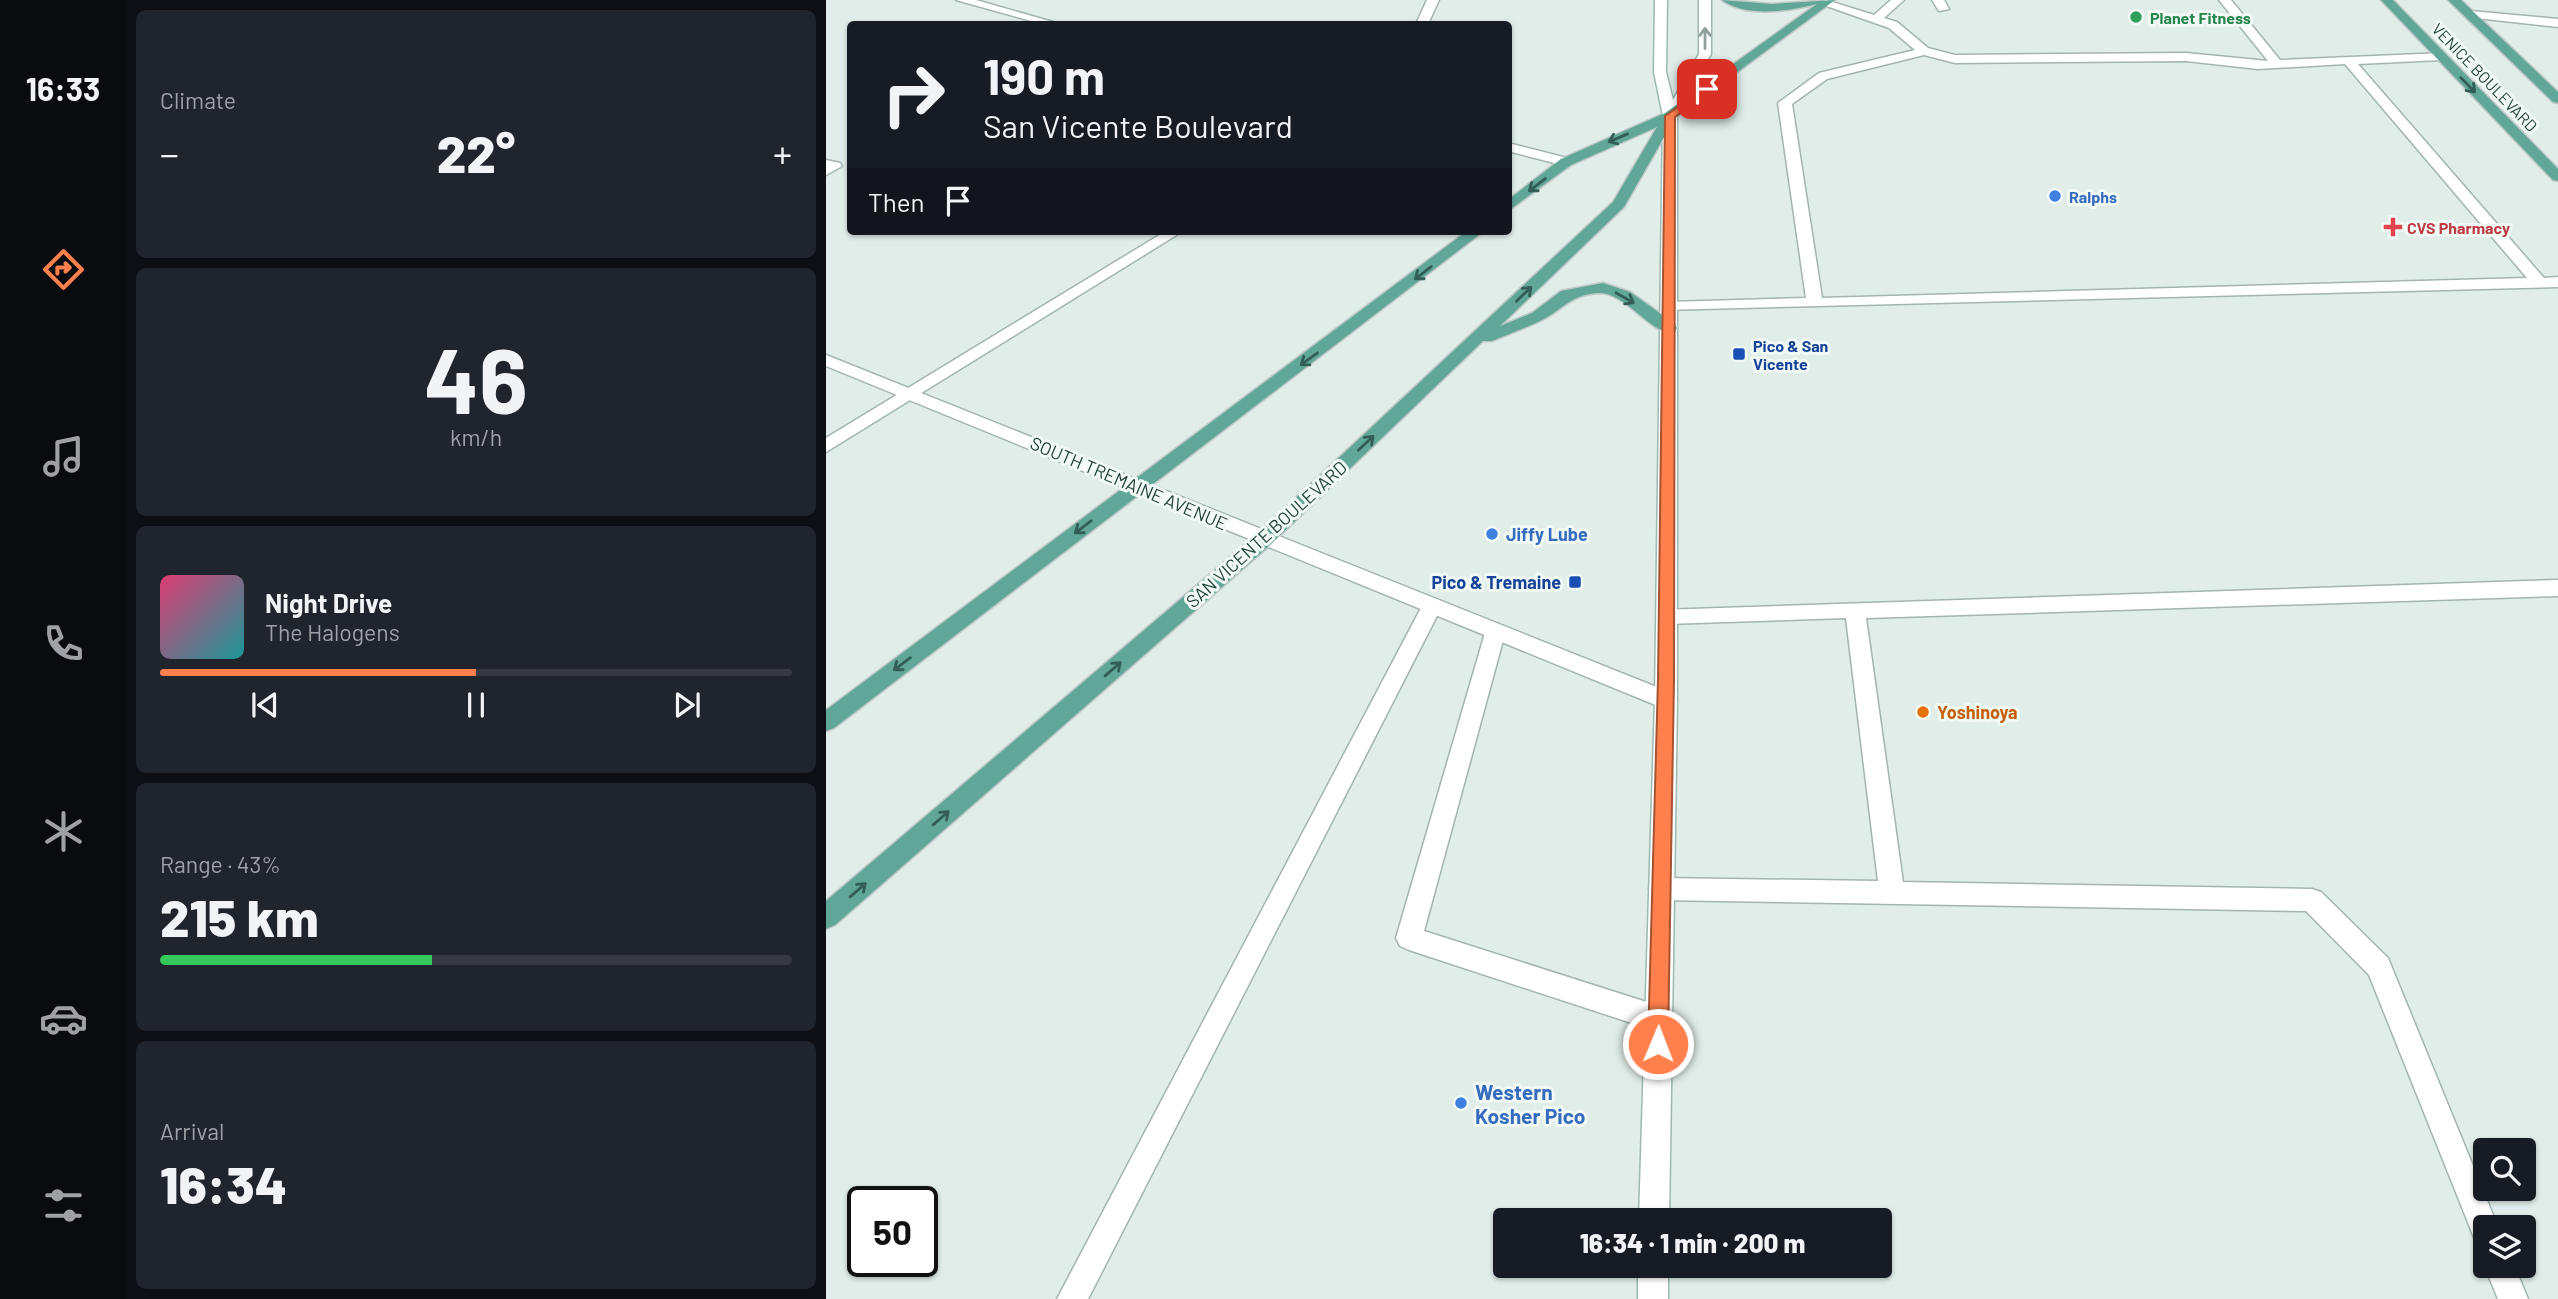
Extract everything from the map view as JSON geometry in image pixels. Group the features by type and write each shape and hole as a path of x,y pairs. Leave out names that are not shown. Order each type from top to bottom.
{"main road":[{"path":"962,0 1042,21"},
{"path":"1423,21 1433,0"},
{"path":"1654,1208 1667,616 1669,328 1670,116 1660,72 1661,0"},
{"path":"1670,116 1705,54 1705,0"},
{"path":"1728,0 1762,7 1823,1 1894,26 1924,51 1955,59 2186,57 2259,65 2440,56"},
{"path":"1875,20 1898,0"},
{"path":"2225,0 2277,64"},
{"name":"VENICE BOULEVARD","path":"2387,0 2558,177"},
{"name":"VENICE BOULEVARD","path":"2455,0 2558,99"},
{"name":"SAN VICENTE BOULEVARD","path":"1512,204 1566,162 1670,116 1823,1"},
{"path":"2471,15 2558,23"},
{"path":"1815,303 1785,103 1823,76 1924,51"},
{"path":"2349,61 2540,283"},
{"name":"SAN VICENTE BOULEVARD","path":"826,917 1263,540 1619,204 1670,116"},
{"path":"1512,148 1566,162"},
{"path":"826,164 835,166 826,171"},
{"path":"826,446 1168,235"},
{"path":"826,722 1472,235"},
{"path":"1669,307 2558,282"},
{"path":"1474,341 1538,316 1567,294 1603,288 1624,295 1669,328"},
{"name":"SOUTH TREMAINE AVENUE","path":"826,360 1138,485 1263,540 1430,608 1665,700"},
{"path":"1667,616 2558,588"},
{"path":"1072,1299 1430,608"},
{"path":"1855,610 1892,892"},
{"path":"1494,633 1409,938 1658,1019"},
{"path":"1661,889 2312,900 2379,967 2479,1215"},
{"path":"1653,1278 1653,1299"},
{"path":"2504,1278 2513,1299"}],"place":[{"name":"Planet Fitness","path":"2136,17"},
{"name":"Ralphs","path":"2055,196"},
{"name":"CVS Pharmacy","path":"2393,227"},
{"name":"Pico & San Vicente","path":"1739,354"},
{"name":"Jiffy Lube","path":"1492,534"},
{"name":"Pico & Tremaine","path":"1575,582"},
{"name":"Yoshinoya","path":"1923,712"},
{"name":"Western Kosher Pico","path":"1461,1103"}],"route":[{"path":"1658,1044 1666,679 1670,116 1707,89"}]}
